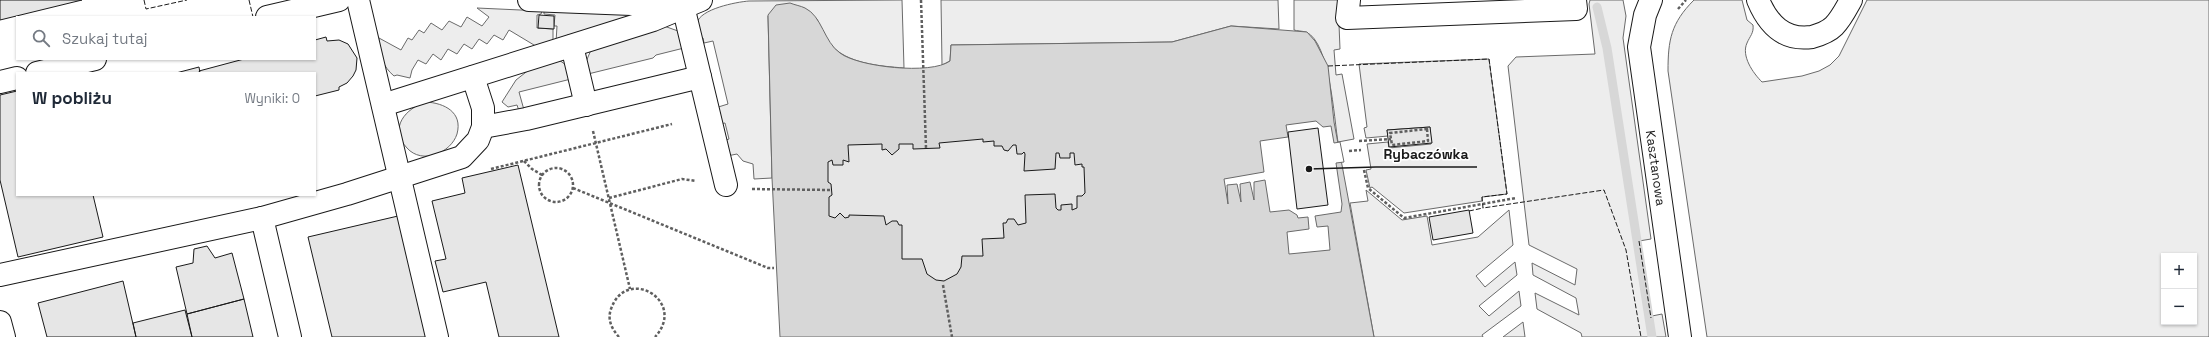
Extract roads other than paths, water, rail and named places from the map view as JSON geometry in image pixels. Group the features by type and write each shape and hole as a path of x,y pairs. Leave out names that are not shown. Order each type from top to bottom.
{"street":[{"path":"272,16 339,0"},
{"path":"353,0 358,0 437,337"},
{"path":"529,0 692,3"},
{"path":"1349,0 1347,18 1576,9 1575,0"},
{"name":"Kasztanowa","path":"1651,0 1643,21 1639,47 1680,337"},
{"path":"1758,0 1770,23 1780,32 1791,37 1803,38 1824,33 1833,27 1851,0"},
{"path":"383,105 653,20 692,3"},
{"path":"692,3 700,77 726,185"},
{"path":"572,46 586,105"},
{"path":"41,72 91,60"},
{"path":"0,275 262,218 462,157 478,140 483,127 483,108 473,77"},
{"path":"483,127 586,105 700,77"},
{"path":"0,82 16,78"},
{"path":"262,218 290,337"},
{"path":"0,322 4,337"}],"waterway":[{"path":"1597,7 1607,48 1652,337"}],"place":[{"name":"Rybaczówka","path":"1309,169"}]}
